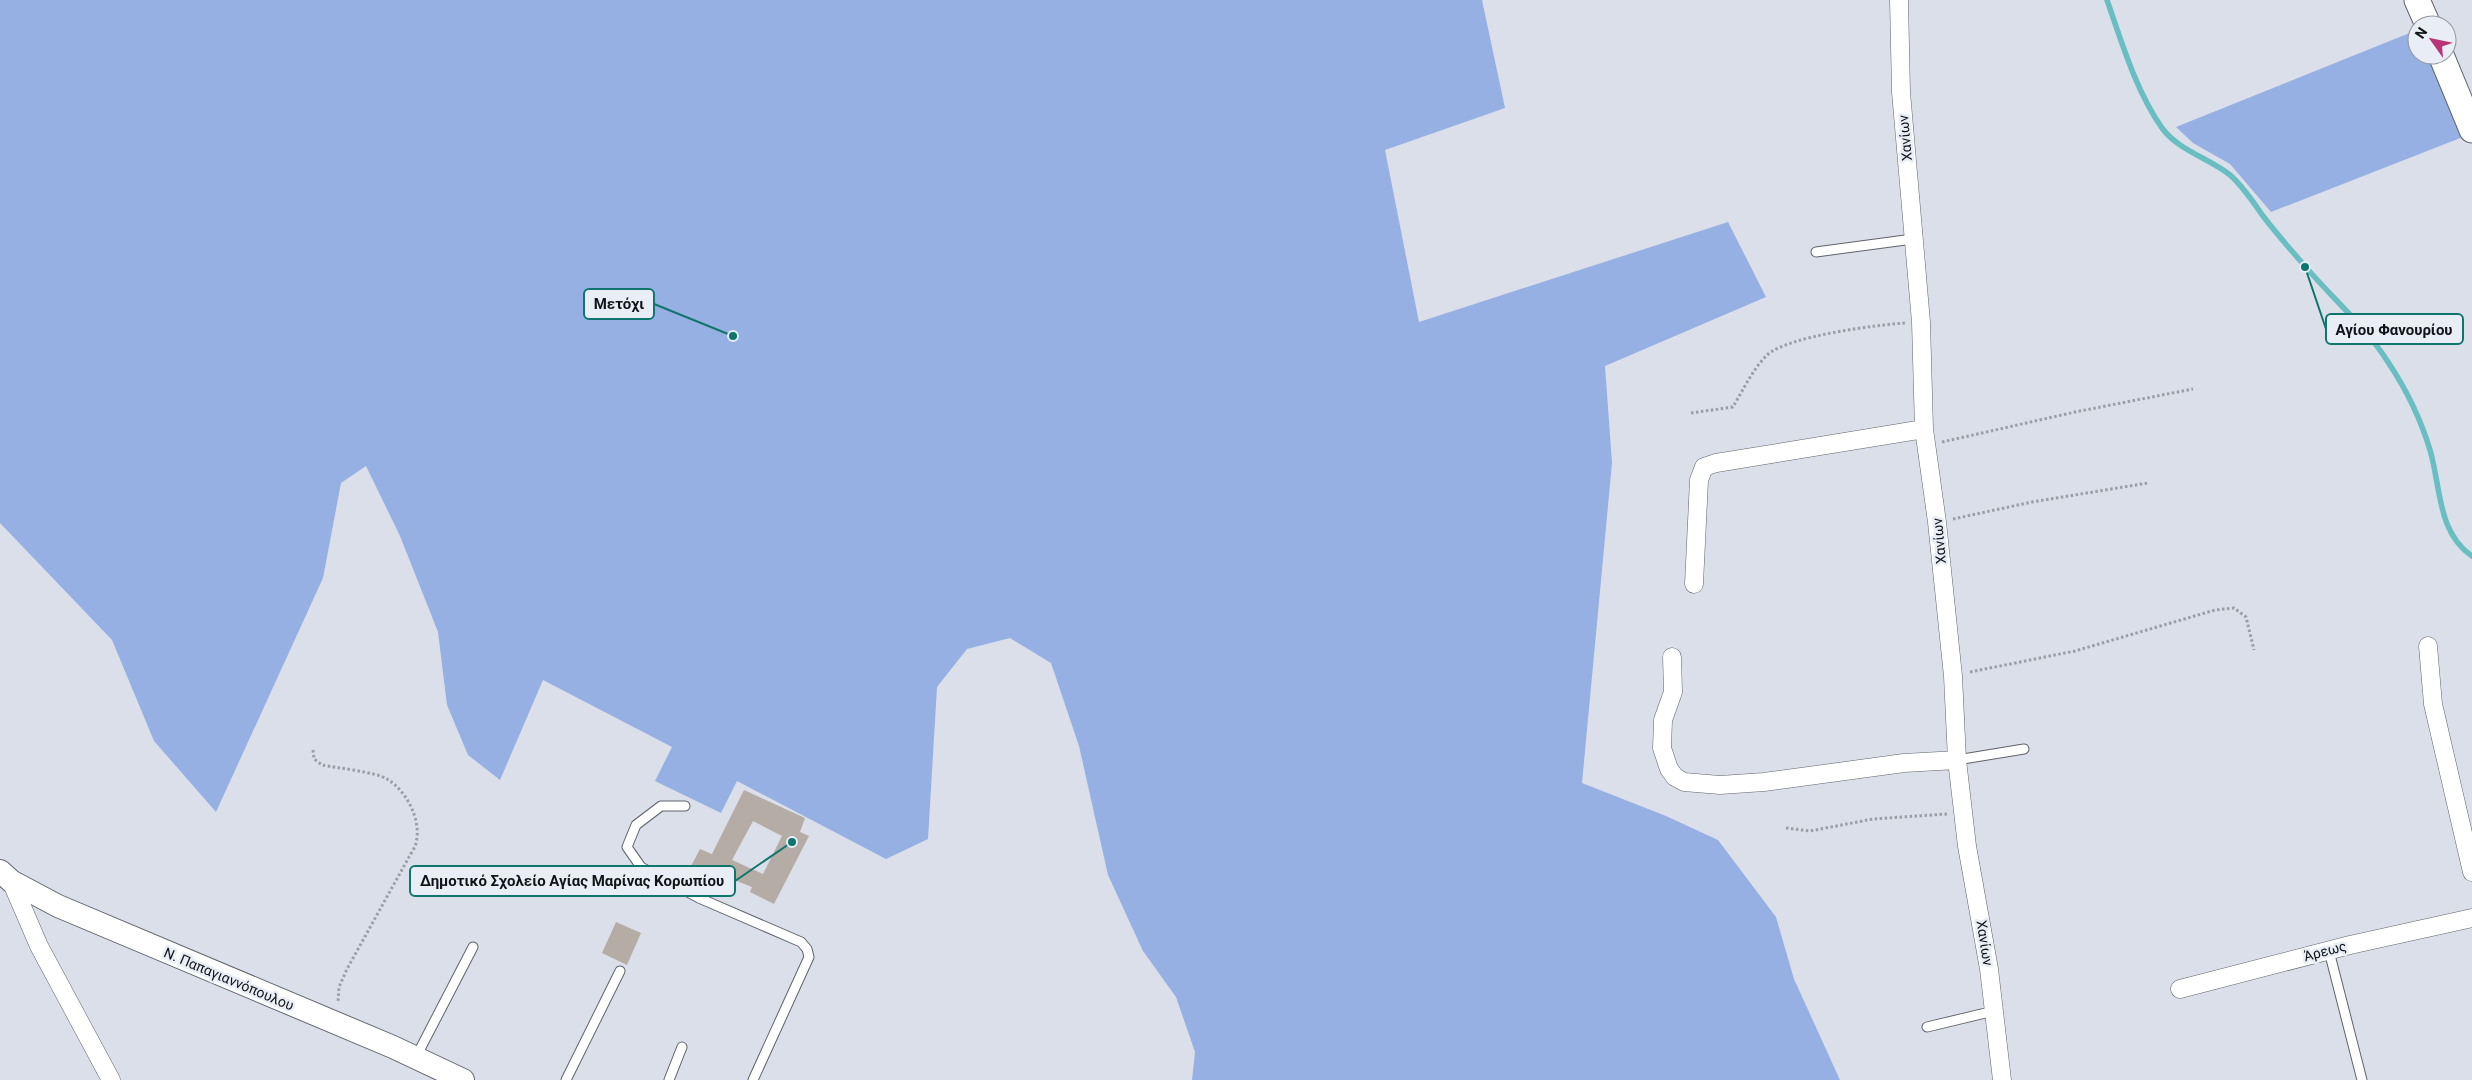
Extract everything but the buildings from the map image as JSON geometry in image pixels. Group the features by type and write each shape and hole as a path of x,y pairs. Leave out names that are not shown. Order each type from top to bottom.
{"main road":[{"path":"2418,0 2424,15"},
{"path":"2444,65 2472,130"}],"street":[{"name":"Χανίων","path":"1899,0 1901,92 1921,322 1925,438 1937,522 1953,676 1957,760 1963,814 1986,953 2002,1080"},
{"path":"1694,584 1699,480 1704,467 1716,463 1925,438"},
{"path":"2428,646 2433,704 2472,872"},
{"path":"1672,657 1673,692 1663,720 1662,748 1669,769 1675,777 1684,782 1720,785 1764,782 1904,764 1957,760"},
{"path":"6,876 39,946 111,1080"},
{"name":"Ν. Παπαγιαννόπουλου","path":"6,876 58,906 416,1057 435,1074 463,1080"},
{"name":"Άρεως","path":"2180,989 2329,951 2472,918"}],"lane":[{"path":"1816,252 1913,239"},
{"path":"1957,760 2024,749"},
{"path":"685,806 661,806 636,825 627,847 641,867 699,898 800,942 807,949 809,957 753,1080"},
{"path":"416,1057 473,947"},
{"path":"2329,951 2362,1080"},
{"path":"566,1080 620,971"},
{"path":"1927,1027 1994,1011"},
{"path":"669,1080 682,1047"}],"path":[{"path":"1691,413 1733,407 1768,355 1788,344 1868,325 1921,322"},
{"path":"1925,438 2193,389"},
{"path":"1937,522 2032,502 2148,484"},
{"path":"1953,676 1993,666 2030,662 2075,651 2215,610 2234,608 2246,617 2254,650"},
{"path":"313,750 314,759 322,765 386,778 402,791 412,810 417,829 416,843 339,986 340,1025"},
{"path":"1786,828 1810,831 1873,819 1963,814"}],"shaded area":[{"path":"0,0 1482,0 1505,108 1385,150 1419,322 1728,222 1766,297 1605,366 1612,463 1582,783 1666,816 1718,840 1776,917 1794,979 1840,1080 1192,1080 1195,1052 1176,997 1143,951 1108,875 1079,746 1051,663 1010,638 967,649 937,687 928,839 886,859 737,781 721,813 655,781 672,747 543,680 500,780 468,755 447,705 438,632 400,536 366,466 341,483 323,578 216,812 154,741 112,640 0,523"},
{"path":"2407,34 2407,65 2431,65 2463,137 2271,212 2230,164 2193,143 2176,127"}],"waterway":[{"path":"2107,0 2137,83 2162,128 2177,143 2222,169 2235,179 2283,241 2359,324 2388,362 2401,383 2422,427 2434,464 2446,522 2452,535 2472,556"}],"place":[{"name":"Αγίου Φανουρίου","path":"2305,267"},
{"name":"Μετόχι","path":"733,336"},
{"name":"Δημοτικό Σχολείο Αγίας Μαρίνας Κορωπίου","path":"792,842"}]}
